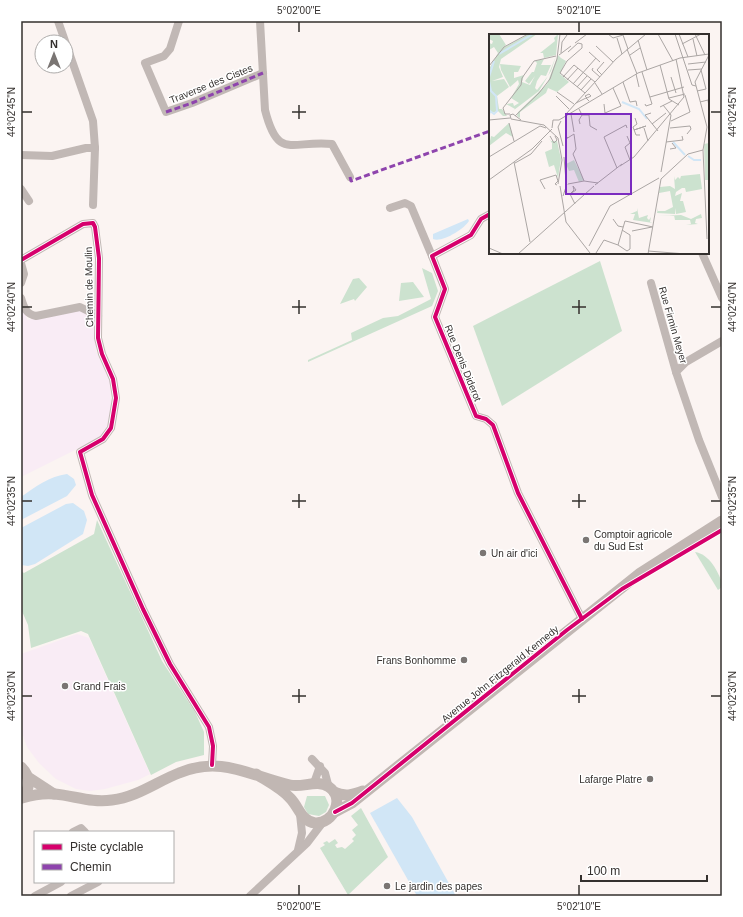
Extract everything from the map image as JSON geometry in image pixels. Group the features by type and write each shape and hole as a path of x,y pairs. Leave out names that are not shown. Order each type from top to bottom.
{"street":[{"path":"58,21 93,121 95,148 93,204"},
{"name":"Traverse des Cistes","path":"179,21 170,49 164,56 145,63 166,112 192,103 263,73"},
{"path":"260,21 265,110 269,125 276,139 284,145 332,144 350,177"},
{"path":"21,154 52,156 86,148 95,148"},
{"path":"21,189 29,201"},
{"name":"Rue Denis Diderot","path":"390,208 406,203 410,206 445,289 435,317 476,416 486,419 493,425 518,493 582,619"},
{"path":"432,256 470,235 481,219 489,215"},
{"name":"Chemin de Moulin","path":"21,260 83,224 93,223 99,258 98,338 102,354 113,379 116,398 112,428 103,439 80,452 92,495 139,602 170,664 209,726 213,746 212,765"},
{"path":"702,254 722,298"},
{"path":"21,264 24,274 21,283"},
{"name":"Rue Firmin Meyer","path":"651,283 676,372 699,440 722,497"},
{"path":"21,298 24,308 36,316 80,307 98,316"},
{"name":"Rue Firmin Meyer","path":"676,372 686,362 722,341"},
{"name":"Avenue John Fitzgerald Kennedy","path":"335,812 352,803 654,563 722,521"},
{"name":"Avenue John Fitzgerald Kennedy","path":"622,589 722,530"},
{"path":"250,896 298,851 323,822 335,812 337,802 325,773 312,759"},
{"path":"22,798 54,794 100,801 123,799 144,791 189,769 212,765 237,768 291,785 311,785 319,783 332,790"},
{"path":"298,851 302,833 297,804 300,793 311,785 320,766"},
{"path":"21,767 28,777 54,794"},
{"path":"256,774 286,794 299,811 312,822 323,822"},
{"path":"22,798 28,788 28,777"},
{"name":"Avenue John Fitzgerald Kennedy","path":"332,790 341,795 353,795 371,788"},
{"path":"75,831 82,828 84,831"},
{"path":"35,896 59,883"},
{"path":"71,896 96,883"}],"shaded area":[{"path":"21,289 27,320 82,309 90,313 94,319 96,351 110,381 111,404 107,430 101,437 21,477"},
{"path":"77,634 89,638 150,774 138,780 105,789 90,791 76,789 56,779 39,763 27,747 21,730 21,654"}],"green space":[{"path":"600,261 622,331 502,406 473,326"},
{"path":"422,268 432,273 438,291 432,306 308,362 308,360 352,340 351,333 383,318 398,316 431,299"},
{"path":"359,278 367,287 355,301 354,299 340,304 353,279"},
{"path":"413,282 424,297 399,301 401,283"},
{"path":"97,520 162,661 195,712 204,732 204,755 176,762 151,775 88,634 81,631 31,648 28,625 21,609 21,571 24,573 94,534"},
{"path":"695,552 705,556 715,568 722,583 722,587 718,590"},
{"path":"307,796 325,796 329,805 326,812 319,816 308,814 304,807"},
{"path":"361,808 388,857 348,895 320,848 325,845 323,843 327,841 329,843 335,839 338,843 335,845 337,848 342,847 345,849 354,841 352,839 356,835 352,830 358,825 351,816"}],"water":[{"path":"468,219 469,221 458,231 442,239 433,239 433,234"},
{"path":"67,474 74,479 76,485 67,496 21,520 21,497 37,486 55,477"},
{"path":"73,503 84,511 87,520 83,534 35,564 28,566 21,565 21,528 66,504"},
{"path":"397,798 412,817 456,896 417,896 370,813"}],"marked path":[{"path":"166,112 192,103 263,73"},
{"path":"350,177 351,181 489,131"}],"cycle path":[{"path":"489,215 481,219 471,235 432,256 445,289 435,317 476,416 486,419 493,425 518,493 582,619"},
{"path":"21,260 83,224 93,223 95,227 99,258 98,338 102,354 113,379 116,398 111,428 103,439 80,452 92,495 143,609 170,664 209,727 213,746 212,765"},
{"path":"335,812 352,803 567,630 622,589 722,530"}],"place":[{"name":"Comptoir agricole du Sud Est","path":"586,540"},
{"name":"Un air d'ici","path":"483,553"},
{"name":"Frans Bonhomme","path":"464,660"},
{"name":"Grand Frais","path":"65,686"},
{"name":"Lafarge Platre","path":"650,779"},
{"name":"Le jardin des papes","path":"387,886"}]}
